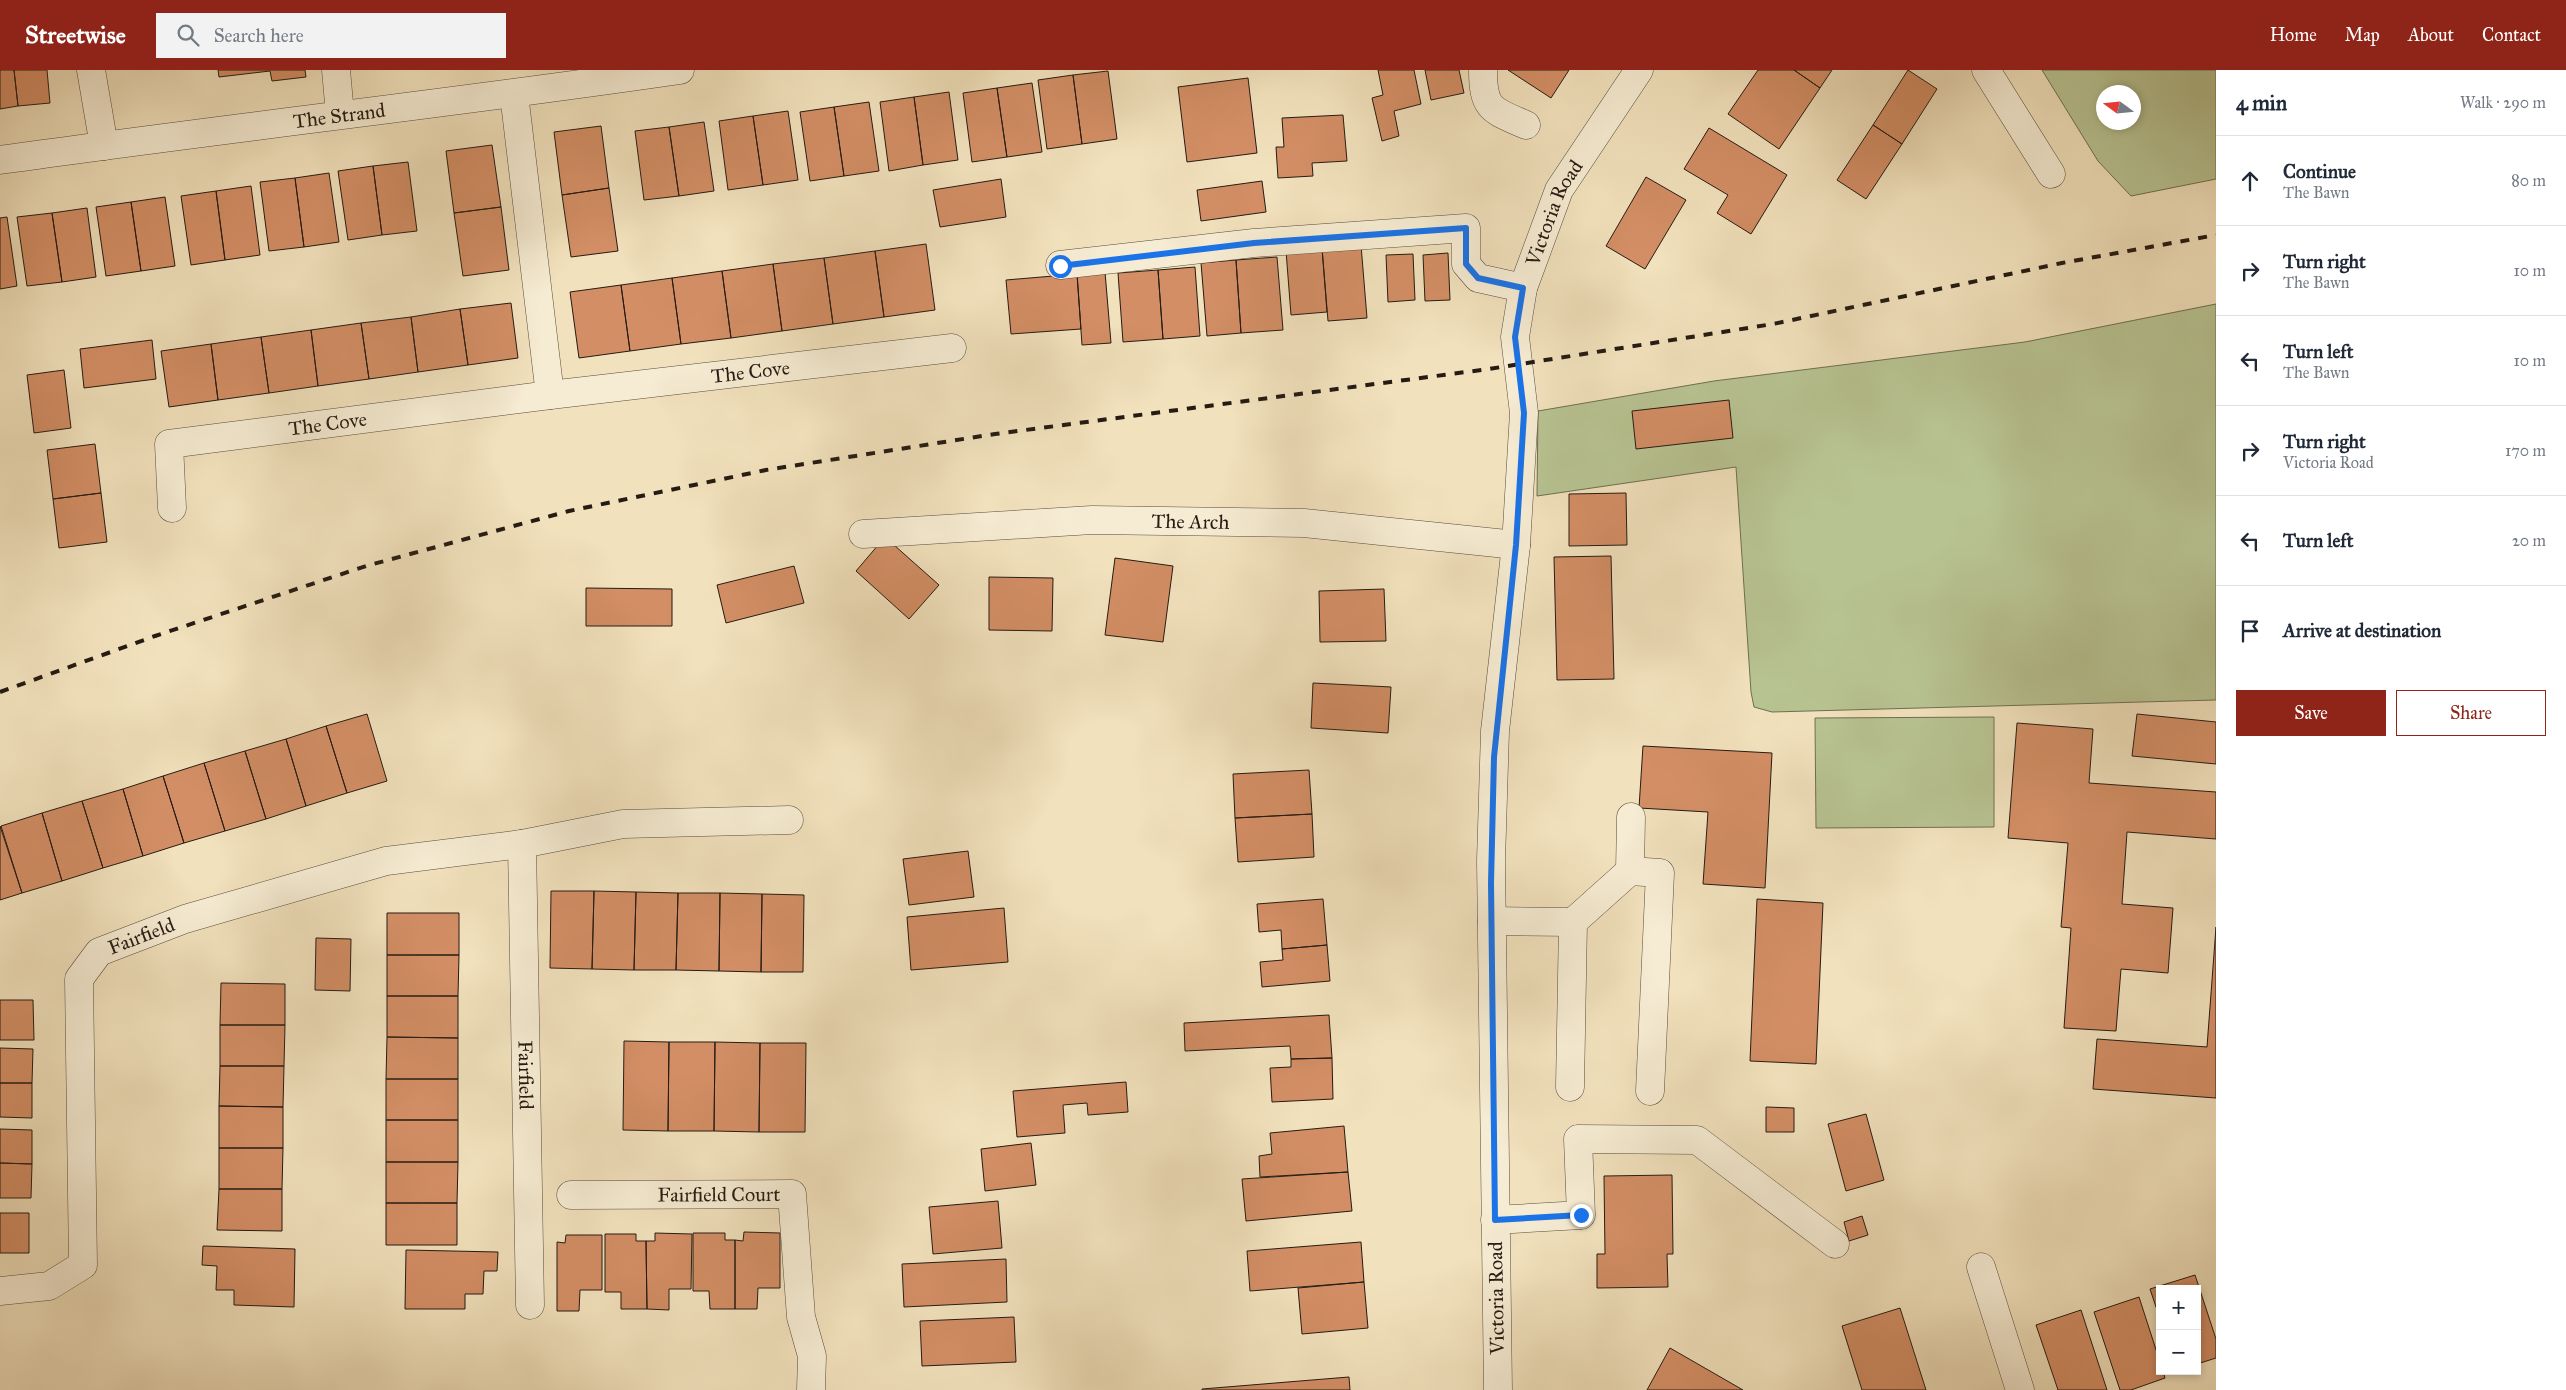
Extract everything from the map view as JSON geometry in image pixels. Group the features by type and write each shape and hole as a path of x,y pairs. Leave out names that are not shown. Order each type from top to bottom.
{"street":[{"path":"91,70 104,146"},
{"path":"336,70 340,114"},
{"name":"The Strand","path":"0,160 340,114 514,94 680,70"},
{"path":"1483,70 1483,93 1493,110 1526,125"},
{"name":"Victoria Road","path":"1498,1390 1492,921 1495,731 1516,545 1524,413 1515,337 1523,288 1559,190 1639,70"},
{"path":"1986,70 2051,174"},
{"path":"514,94 550,395"},
{"path":"1060,266 1254,243 1466,228 1466,264 1478,278 1523,288"},
{"name":"The Cove","path":"172,508 169,444 550,395 952,348"},
{"name":"The Arch","path":"863,534 1092,520 1304,523 1516,545"},
{"path":"1630,871 1631,816"},
{"name":"Fairfield","path":"0,1291 49,1286 83,1265 79,979 100,952 185,919 386,861 522,844 623,824 789,820"},
{"name":"Fairfield","path":"522,844 530,1305"},
{"path":"1492,921 1573,922 1630,871 1660,873 1650,1091"},
{"path":"1570,1087 1573,922"},
{"path":"1495,1220 1581,1215 1578,1139 1697,1140 1835,1244"},
{"name":"Fairfield Court","path":"571,1195 792,1194 801,1318 812,1356 811,1390"},
{"path":"1982,1268 2020,1390"}],"green space":[{"path":"2042,70 2216,70 2216,179 2131,196 2098,161"},
{"path":"2216,304 2216,700 1772,712 1754,707 1751,692 1736,467 1537,496 1538,411 1714,381 2025,342"},
{"path":"1994,717 1994,827 1816,828 1815,718"}],"building":[{"path":"0,70 14,70 18,106 0,109"},
{"path":"14,70 47,70 50,103 18,106"},
{"path":"218,70 305,70 306,77 272,81 270,71 219,77"},
{"path":"1378,70 1414,70 1421,104 1394,111 1399,136 1382,141 1372,98 1383,95"},
{"path":"1425,70 1459,70 1464,93 1431,100"},
{"path":"1508,70 1569,70 1551,98"},
{"path":"1758,70 1794,70 1820,88 1779,149 1728,114"},
{"path":"1794,70 1832,70 1820,88"},
{"path":"1908,70 1937,89 1902,144 1873,125"},
{"path":"1108,71 1117,139 1082,144 1073,75"},
{"path":"1073,75 1082,144 1047,149 1038,80"},
{"path":"1248,78 1257,153 1187,162 1178,87"},
{"path":"1032,83 1042,152 1007,157 997,88"},
{"path":"997,88 1007,157 972,162 963,93"},
{"path":"949,92 958,160 923,165 914,97"},
{"path":"914,97 923,165 889,171 880,102"},
{"path":"869,102 879,171 844,176 834,107"},
{"path":"834,107 844,176 810,181 800,112"},
{"path":"788,111 798,180 763,185 753,116"},
{"path":"1343,115 1347,161 1312,163 1313,176 1278,178 1276,147 1284,147 1282,118"},
{"path":"753,116 763,185 728,190 719,121"},
{"path":"704,122 714,191 679,196 669,127"},
{"path":"1873,125 1902,144 1866,199 1837,180"},
{"path":"601,126 609,188 562,195 554,132"},
{"path":"669,127 679,196 644,200 635,131"},
{"path":"1709,128 1787,175 1751,234 1717,213 1728,195 1684,169"},
{"path":"492,145 501,207 454,213 446,151"},
{"path":"408,162 417,231 382,235 373,166"},
{"path":"373,166 382,235 348,240 338,171"},
{"path":"329,173 339,242 304,247 295,178"},
{"path":"1646,177 1686,200 1645,269 1606,246"},
{"path":"295,178 304,247 269,251 260,182"},
{"path":"1001,179 1006,217 940,227 933,190"},
{"path":"1262,181 1266,212 1201,221 1197,190"},
{"path":"251,186 260,255 225,260 216,191"},
{"path":"609,188 618,251 571,257 562,195"},
{"path":"216,191 225,260 191,265 181,196"},
{"path":"165,197 175,266 141,271 131,202"},
{"path":"131,202 141,271 106,276 96,207"},
{"path":"501,207 509,270 463,276 454,213"},
{"path":"87,208 96,277 62,282 52,213"},
{"path":"52,213 62,282 27,286 17,217"},
{"path":"7,217 17,286 0,289 0,218"},
{"path":"926,244 935,310 884,317 875,251"},
{"path":"1361,245 1367,318 1328,321 1322,248"},
{"path":"1322,248 1327,312 1291,315 1286,251"},
{"path":"875,251 884,317 833,324 824,258"},
{"path":"1448,253 1450,300 1425,301 1423,255"},
{"path":"1413,254 1415,300 1388,302 1386,255"},
{"path":"1277,257 1283,330 1241,333 1236,260"},
{"path":"824,258 833,324 782,331 773,264"},
{"path":"1236,260 1241,333 1207,336 1201,263"},
{"path":"773,264 782,331 731,338 722,271"},
{"path":"1195,267 1200,336 1163,339 1158,270"},
{"path":"1158,270 1163,339 1123,342 1118,273"},
{"path":"722,271 731,338 681,344 672,278"},
{"path":"1105,272 1111,343 1082,345 1077,274"},
{"path":"1077,274 1081,329 1011,334 1006,280"},
{"path":"672,278 681,344 630,351 621,285"},
{"path":"621,285 630,351 579,358 570,292"},
{"path":"511,303 518,358 468,365 460,309"},
{"path":"460,309 468,365 418,372 411,317"},
{"path":"411,317 418,372 369,379 361,323"},
{"path":"361,323 369,379 318,386 311,330"},
{"path":"311,330 318,386 269,393 261,337"},
{"path":"261,337 269,393 218,400 211,344"},
{"path":"152,340 156,379 84,388 80,349"},
{"path":"211,344 218,400 169,407 161,351"},
{"path":"64,370 71,428 34,433 27,375"},
{"path":"1729,400 1733,438 1636,449 1632,411"},
{"path":"95,444 101,493 53,499 47,450"},
{"path":"101,493 107,542 59,548 53,499"},
{"path":"1626,493 1627,545 1569,546 1569,494"},
{"path":"885,537 939,585 909,619 856,571"},
{"path":"1611,556 1614,679 1557,680 1554,557"},
{"path":"1115,558 1173,566 1163,642 1105,635"},
{"path":"794,566 804,603 726,623 717,585"},
{"path":"989,577 1053,578 1052,631 989,630"},
{"path":"586,588 672,589 672,626 586,626"},
{"path":"1384,589 1386,641 1320,642 1319,591"},
{"path":"1313,683 1391,687 1388,733 1311,728"},
{"path":"367,714 387,781 347,793 326,726"},
{"path":"2137,714 2216,722 2216,764 2132,756"},
{"path":"2017,723 2093,729 2089,783 2216,792 2216,839 2127,832 2122,904 2173,908 2168,973 2121,969 2116,1031 2064,1028 2071,928 2061,927 2068,843 2008,838"},
{"path":"326,726 347,793 306,806 286,739"},
{"path":"286,739 306,806 266,819 245,751"},
{"path":"1643,746 1772,753 1765,888 1703,884 1708,812 1639,808"},
{"path":"245,751 266,819 225,831 204,763"},
{"path":"204,763 225,831 184,843 163,776"},
{"path":"1309,770 1312,814 1235,818 1233,774"},
{"path":"163,776 184,843 143,856 123,789"},
{"path":"123,789 143,856 103,868 82,801"},
{"path":"82,801 103,868 62,881 42,813"},
{"path":"42,813 62,881 22,893 1,826"},
{"path":"1312,814 1314,857 1238,862 1235,818"},
{"path":"0,826 22,893 0,900"},
{"path":"968,851 974,897 909,905 903,859"},
{"path":"551,891 594,891 592,969 550,968"},
{"path":"594,891 636,892 634,970 592,969"},
{"path":"636,892 678,893 676,970 634,970"},
{"path":"678,893 720,893 719,971 676,970"},
{"path":"720,893 762,894 761,972 719,971"},
{"path":"762,894 804,895 803,972 761,972"},
{"path":"1323,899 1327,945 1282,949 1281,930 1259,932 1257,904"},
{"path":"1757,899 1823,903 1816,1064 1750,1061"},
{"path":"1004,908 1008,962 911,970 907,917"},
{"path":"387,913 459,913 459,955 387,955"},
{"path":"2216,927 2216,1098 2093,1089 2097,1039 2207,1047"},
{"path":"316,938 351,939 350,991 315,990"},
{"path":"1327,945 1330,981 1262,987 1260,962 1283,960 1282,949"},
{"path":"387,955 459,955 458,996 387,996"},
{"path":"221,983 285,984 285,1025 220,1025"},
{"path":"387,996 458,996 458,1038 387,1037"},
{"path":"0,1000 33,1000 34,1040 0,1040"},
{"path":"1329,1015 1332,1058 1291,1059 1290,1046 1185,1051 1184,1023"},
{"path":"220,1025 285,1025 284,1066 220,1066"},
{"path":"387,1037 458,1038 458,1079 386,1079"},
{"path":"624,1041 669,1042 668,1131 623,1130"},
{"path":"669,1042 715,1042 714,1131 668,1131"},
{"path":"715,1042 760,1043 759,1132 714,1131"},
{"path":"760,1043 806,1043 805,1132 759,1132"},
{"path":"0,1048 33,1049 32,1083 0,1083"},
{"path":"1332,1058 1333,1099 1272,1102 1270,1068 1291,1067 1291,1059"},
{"path":"220,1066 284,1066 283,1107 219,1106"},
{"path":"386,1079 458,1079 458,1120 386,1120"},
{"path":"1126,1082 1128,1112 1088,1115 1087,1103 1063,1105 1065,1133 1017,1137 1013,1091"},
{"path":"0,1083 32,1083 32,1118 0,1117"},
{"path":"219,1106 283,1107 283,1148 219,1148"},
{"path":"1766,1107 1794,1108 1794,1132 1766,1132"},
{"path":"1866,1114 1884,1180 1846,1191 1828,1124"},
{"path":"386,1120 458,1120 458,1162 386,1162"},
{"path":"1344,1126 1348,1172 1260,1177 1259,1156 1272,1154 1270,1133"},
{"path":"0,1129 32,1130 32,1164 0,1163"},
{"path":"1031,1143 1036,1185 985,1191 981,1149"},
{"path":"219,1148 283,1148 282,1189 219,1189"},
{"path":"386,1162 458,1162 457,1203 386,1203"},
{"path":"0,1163 32,1164 31,1198 0,1198"},
{"path":"1348,1172 1352,1211 1246,1221 1242,1179"},
{"path":"1672,1175 1673,1254 1667,1254 1668,1287 1597,1288 1597,1254 1605,1254 1604,1176"},
{"path":"219,1189 282,1189 282,1231 217,1230"},
{"path":"998,1201 1002,1248 933,1254 929,1207"},
{"path":"386,1203 457,1203 457,1245 386,1245"},
{"path":"0,1213 29,1213 29,1253 0,1253"},
{"path":"1862,1216 1868,1235 1849,1241 1844,1222"},
{"path":"744,1232 780,1233 780,1288 758,1288 757,1309 735,1309 735,1240 743,1241"},
{"path":"655,1233 692,1234 691,1289 669,1289 669,1310 647,1309 646,1241 655,1241"},
{"path":"693,1233 725,1233 725,1240 735,1240 735,1309 710,1309 709,1291 693,1291"},
{"path":"605,1234 636,1234 636,1241 646,1241 647,1309 621,1309 621,1292 605,1292"},
{"path":"566,1235 602,1235 602,1290 580,1290 579,1311 557,1311 557,1242 565,1243"},
{"path":"1361,1242 1364,1282 1250,1291 1247,1251"},
{"path":"203,1246 295,1249 294,1307 234,1305 234,1290 216,1290 217,1266 202,1265"},
{"path":"406,1250 498,1252 497,1271 484,1271 483,1294 465,1294 465,1309 405,1309"},
{"path":"1006,1259 1007,1302 904,1307 902,1264"},
{"path":"2195,1275 2198,1285 2163,1285"},
{"path":"1364,1282 1368,1328 1302,1334 1298,1288"},
{"path":"2156,1287 2156,1307 2150,1289"},
{"path":"2201,1293 2216,1339 2216,1358 2201,1363"},
{"path":"2139,1297 2156,1350 2156,1375 2164,1375 2165,1378 2131,1390 2120,1390 2094,1312"},
{"path":"1900,1308 1926,1390 1862,1390 1842,1326"},
{"path":"2081,1310 2107,1390 2058,1390 2036,1325"},
{"path":"1014,1317 1016,1362 922,1366 920,1321"},
{"path":"1670,1348 1743,1390 1647,1390"},
{"path":"1349,1377 1350,1390 1202,1390 1202,1389"}],"railway":[{"path":"0,692 155,636 366,566 569,511 766,470 995,434 1489,369 1773,324 2062,263 2216,235"}],"route":[{"path":"1060,266 1254,243 1466,228 1466,264 1478,278 1523,288 1515,337 1524,413 1516,545 1495,731 1494,757 1491,883 1495,1220 1581,1215"}]}
